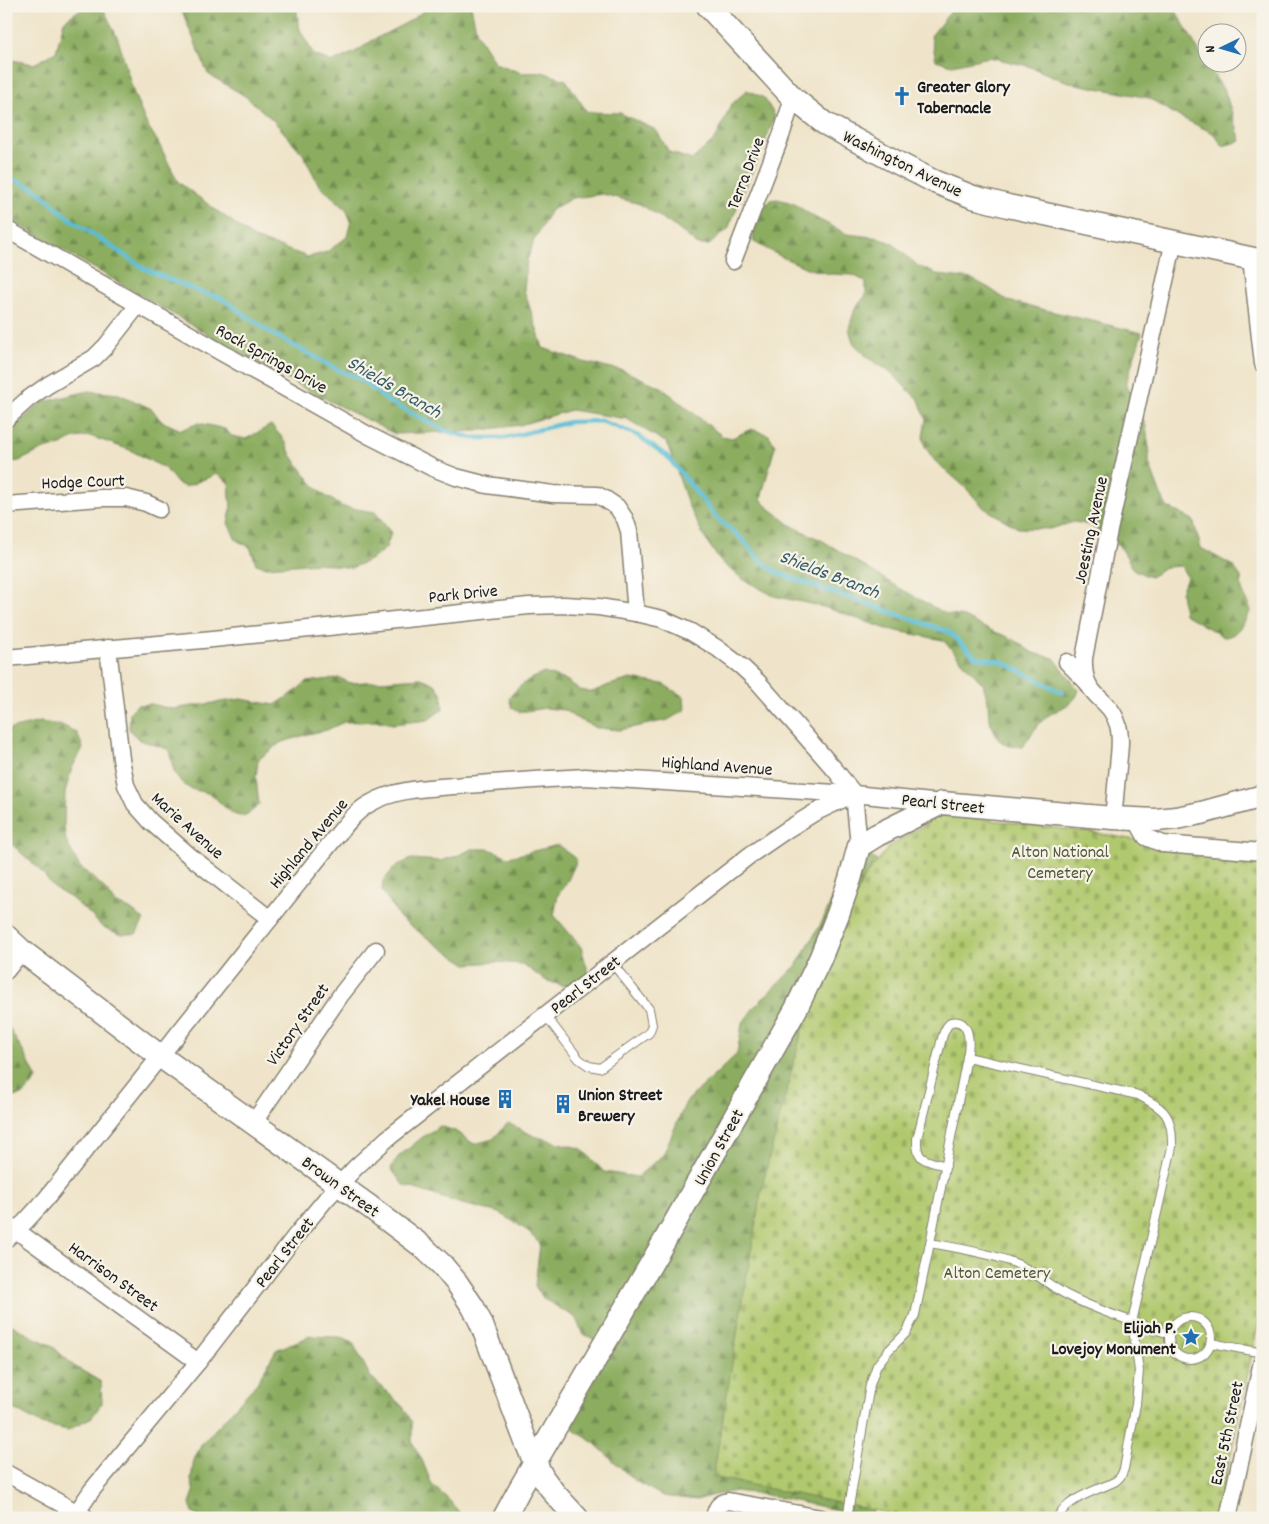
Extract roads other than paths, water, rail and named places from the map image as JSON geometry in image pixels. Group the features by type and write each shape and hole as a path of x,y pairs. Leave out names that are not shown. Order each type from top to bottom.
{"street":[{"name":"Washington Avenue","path":"708,6 793,98 824,123 935,182 966,194 1008,206 1257,260"},
{"name":"Terra Drive","path":"733,261 781,136 793,98"},
{"name":"Rock Springs Drive","path":"6,229 360,430 433,468 456,477 487,485 530,492 596,495 605,499 625,519 629,531 636,613"},
{"name":"Joesting Avenue","path":"1086,681 1084,658 1109,530 1174,242"},
{"path":"1257,260 1263,364"},
{"path":"6,419 28,399 48,385 94,358 106,346 138,305"},
{"name":"Hodge Court","path":"6,505 126,498 146,503 159,509"},
{"name":"Park Drive","path":"6,658 213,639 529,606 599,607 662,619 690,632 717,648 742,667 782,708 854,794"},
{"name":"Marie Avenue","path":"108,648 121,759 126,786 135,804 151,822 191,857 270,919"},
{"path":"1067,662 1086,681 1092,692 1112,711 1118,725 1120,741 1113,818"},
{"name":"Highland Avenue","path":"10,1231 46,1199 270,919 356,814 370,803 385,796 408,791 585,777 854,794"},
{"path":"854,794 859,846 942,803"},
{"name":"Pearl Street","path":"80,1516 92,1490 198,1362 297,1234 356,1167 395,1132 750,856 814,813 854,794 1113,818 1156,820 1201,813 1263,796"},
{"path":"1136,819 1146,837 1163,844 1263,852"},
{"name":"Union Street","path":"504,1518 796,1009 820,959 838,914 859,846"},
{"path":"6,971 14,944"},
{"name":"Brown Street","path":"14,944 160,1056 340,1185 422,1247 442,1265 457,1283 482,1323 526,1442 543,1478 577,1518"},
{"name":"Victory Street","path":"254,1122 340,996 376,950"},
{"name":"Harrison Street","path":"10,1231 198,1362"},
{"name":"East 5th Street","path":"1228,1518 1263,1357"},
{"path":"6,1473 80,1516"},
{"path":"714,1518 717,1507 728,1500 821,1518"}],"lane":[{"path":"545,1015 579,1059 589,1066 600,1068 649,1033 652,1026 649,1009 612,963"},
{"path":"847,1518 870,1385 877,1365 906,1333 915,1315 946,1166 970,1045 968,1034 960,1022 951,1022 945,1030 916,1149 918,1155 926,1160 946,1166"},
{"path":"968,1057 1138,1095 1156,1104 1168,1117 1172,1130 1172,1147 1132,1322 1139,1371 1136,1404 1124,1469 1116,1481 1072,1501 1060,1512 1057,1518"},
{"path":"930,1242 1011,1261 1064,1293 1094,1308 1169,1334"},
{"path":"1195,1317 1201,1319 1210,1330 1212,1336 1211,1343 1203,1355 1197,1358 1183,1358 1176,1354 1172,1348 1169,1334 1176,1322 1181,1318 1195,1317"},
{"path":"1211,1343 1263,1353"}],"waterway":[{"name":"Shields Branch","path":"6,176 36,189 66,216 145,269 200,292 221,298 273,334 340,371 359,378 389,402 446,431 473,438 506,438 569,422 601,421 635,434 667,456 717,518 743,540 762,562 780,574 949,632 976,657 1001,661 1063,693"}],"place":[{"name":"Greater Glory Tabernacle","path":"902,96"},
{"name":"Yakel House","path":"505,1099"},
{"name":"Union Street Brewery","path":"563,1104"},
{"name":"Elijah P. Lovejoy Monument","path":"1191,1337"}],"park label":[{"name":"Alton National Cemetery","path":"1060,861"},
{"name":"Alton Cemetery","path":"997,1272"}]}
